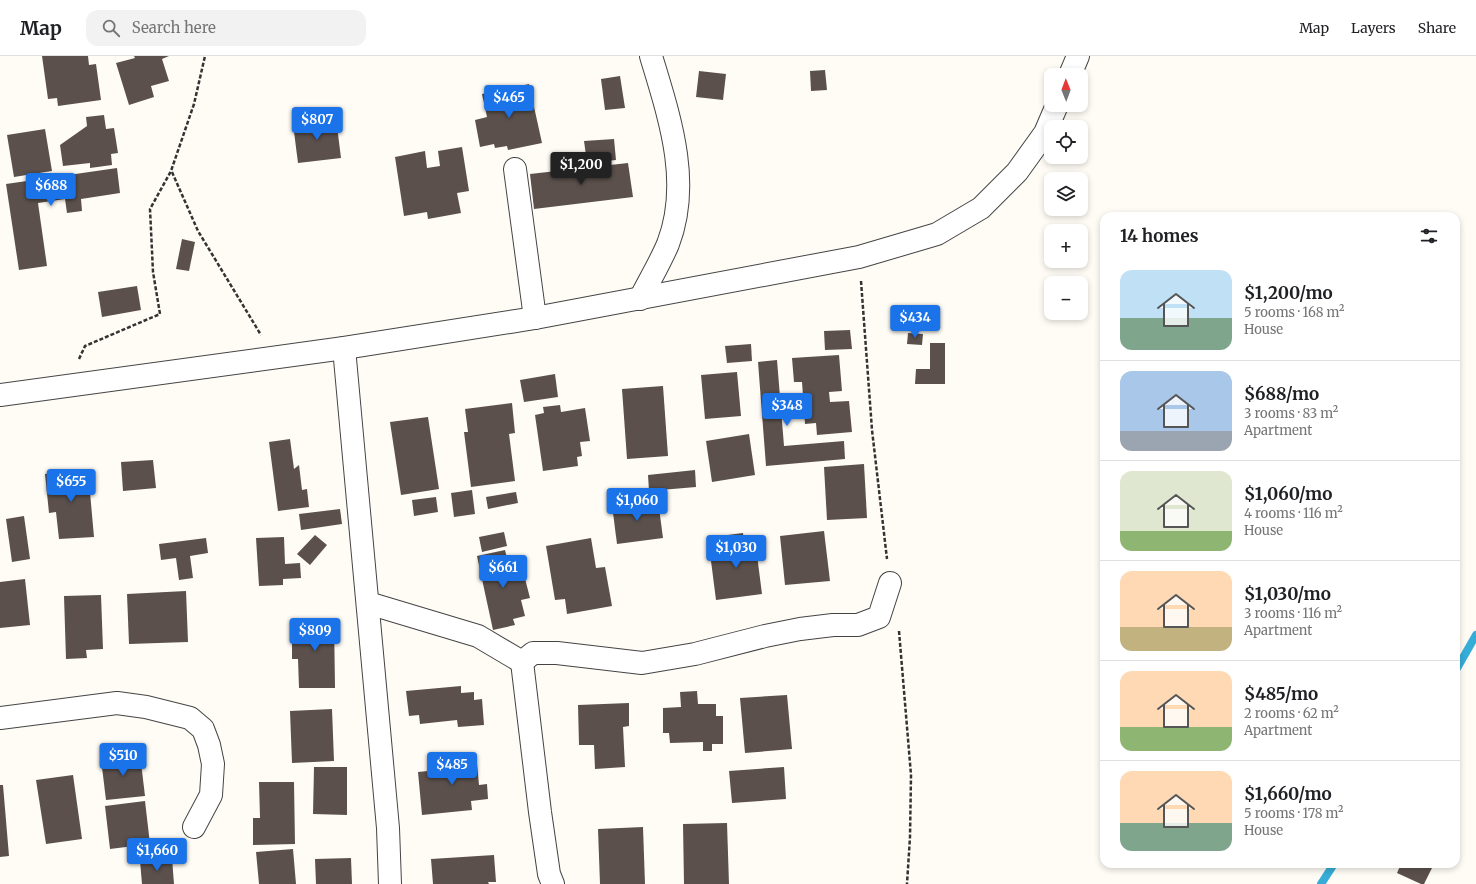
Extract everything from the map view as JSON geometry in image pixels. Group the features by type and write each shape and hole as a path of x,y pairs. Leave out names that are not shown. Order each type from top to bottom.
{"street":[{"path":"640,299 668,244 677,210 679,170 670,122 652,56"},
{"path":"1073,68 1078,56"},
{"path":"0,395 344,348 535,318 859,257 937,234 980,208 1017,172 1045,133 1054,112"},
{"path":"515,169 535,318"},
{"path":"344,348 388,828 390,884"},
{"path":"522,662 533,653 642,663 695,654 765,636 800,629 833,625 858,625 879,618 890,583"},
{"path":"368,603 478,636 522,662"},
{"path":"522,662 540,812 549,874 553,884"},
{"path":"0,718 117,703 146,707 190,718 203,729 209,745 213,764 211,795 194,827"}],"path":[{"path":"69,385 85,346 160,314 153,272 150,209 171,171 194,104 205,56"},
{"path":"171,171 198,231 274,358"}],"building":[{"path":"42,56 88,56 89,65 96,64 101,100 58,106 57,98 48,99"},
{"path":"134,56 169,56 162,59 169,81 151,86 154,97 129,105 116,63 135,58"},
{"path":"825,70 827,90 811,91 810,71"},
{"path":"699,71 726,74 723,100 696,97"},
{"path":"620,76 625,108 605,110 601,79"},
{"path":"529,84 542,143 508,150 507,146 495,148 494,144 480,147 475,120 487,117 482,94"},
{"path":"104,115 106,129 114,128 118,153 111,154 112,165 90,168 90,163 63,166 60,145 87,126 86,117"},
{"path":"336,118 341,158 298,163 293,124"},
{"path":"45,129 52,171 14,177 7,135"},
{"path":"614,139 616,160 587,163 584,141"},
{"path":"462,147 469,191 457,193 461,213 428,219 427,212 404,216 395,157 425,151 427,168 440,166 438,151"},
{"path":"628,163 633,197 534,209 530,174"},
{"path":"117,168 120,193 81,199 82,211 67,213 65,199 38,203 47,266 19,270 6,184"},
{"path":"182,239 195,242 189,271 176,269"},
{"path":"137,286 141,310 102,317 98,292"},
{"path":"850,330 852,349 825,350 824,331"},
{"path":"908,333 923,334 922,345 907,344"},
{"path":"930,343 945,343 945,384 915,384 916,369 930,369"},
{"path":"751,344 752,361 727,363 725,346"},
{"path":"839,355 842,391 829,392 830,402 849,401 852,432 817,435 816,423 805,424 802,382 794,382 792,358"},
{"path":"777,360 784,446 844,441 845,459 766,466 758,362"},
{"path":"737,372 741,416 705,419 701,375"},
{"path":"555,374 558,397 524,402 520,380"},
{"path":"663,386 668,456 627,459 622,389"},
{"path":"512,403 515,433 509,434 515,481 471,487 464,432 468,432 465,409"},
{"path":"560,405 561,412 585,408 590,441 580,442 582,456 577,457 578,466 543,471 535,415 544,413 543,407"},
{"path":"428,417 439,489 401,495 390,422"},
{"path":"749,434 755,475 712,482 706,441"},
{"path":"290,439 294,469 299,465 302,490 307,489 309,507 278,511 269,442"},
{"path":"153,460 156,488 123,491 121,462"},
{"path":"864,464 867,518 827,520 824,467"},
{"path":"88,470 94,537 59,539 56,512 49,513 45,474"},
{"path":"695,470 696,487 649,491 648,475"},
{"path":"472,490 475,514 454,517 451,493"},
{"path":"516,492 518,503 488,509 486,497"},
{"path":"436,497 438,512 414,516 412,500"},
{"path":"658,500 663,538 617,544 612,505"},
{"path":"340,509 342,524 301,530 299,514"},
{"path":"24,516 30,559 12,562 6,519"},
{"path":"824,531 830,581 785,585 780,536"},
{"path":"504,532 507,546 482,552 479,537"},
{"path":"743,533 745,549 756,547 762,594 716,600 711,561 717,560 715,548 721,547 720,536"},
{"path":"315,535 327,545 310,565 297,554"},
{"path":"284,537 285,564 300,563 301,578 283,579 283,585 259,586 256,538"},
{"path":"206,538 208,553 190,556 193,578 179,580 176,558 161,560 159,544"},
{"path":"591,538 596,568 605,567 612,606 567,614 565,599 555,600 546,546"},
{"path":"505,550 510,570 522,567 530,598 521,600 525,616 513,619 515,625 493,630 477,556"},
{"path":"25,579 30,625 0,628 0,582"},
{"path":"186,591 188,642 129,644 127,594"},
{"path":"101,595 103,649 86,650 87,658 66,659 64,596"},
{"path":"334,619 335,688 299,688 298,659 292,659 292,620"},
{"path":"461,686 461,693 474,692 474,700 482,699 484,725 458,727 457,720 420,724 419,715 409,716 406,691"},
{"path":"697,691 698,704 716,704 716,716 723,716 723,744 712,744 712,751 703,751 703,742 670,743 669,733 663,733 663,708 681,707 680,692"},
{"path":"787,695 792,749 745,753 740,698"},
{"path":"629,703 629,726 623,727 625,767 595,769 594,745 579,745 578,705"},
{"path":"332,709 334,761 292,763 290,711"},
{"path":"476,753 479,785 487,784 488,799 471,801 472,810 422,815 418,772 447,769 445,756"},
{"path":"140,754 145,796 106,800 101,759"},
{"path":"314,767 347,767 347,815 313,814"},
{"path":"784,767 786,799 732,803 729,771"},
{"path":"73,775 82,839 46,844 36,780"},
{"path":"259,782 294,782 295,844 253,845 253,818 260,818"},
{"path":"0,785 3,785 9,856 0,857"},
{"path":"145,801 150,844 110,849 105,806"},
{"path":"727,823 729,884 684,884 683,824"},
{"path":"643,827 645,884 600,884 598,829"},
{"path":"293,849 296,884 259,884 256,852"},
{"path":"494,855 496,882 488,882 489,884 433,884 431,859"},
{"path":"172,858 174,884 142,884 140,861"},
{"path":"351,858 352,884 316,884 315,859"},
{"path":"1399,868 1432,868 1424,884 1397,873"}],"waterway":[{"path":"1460,663 1476,635"},
{"path":"1321,884 1331,868"}]}
